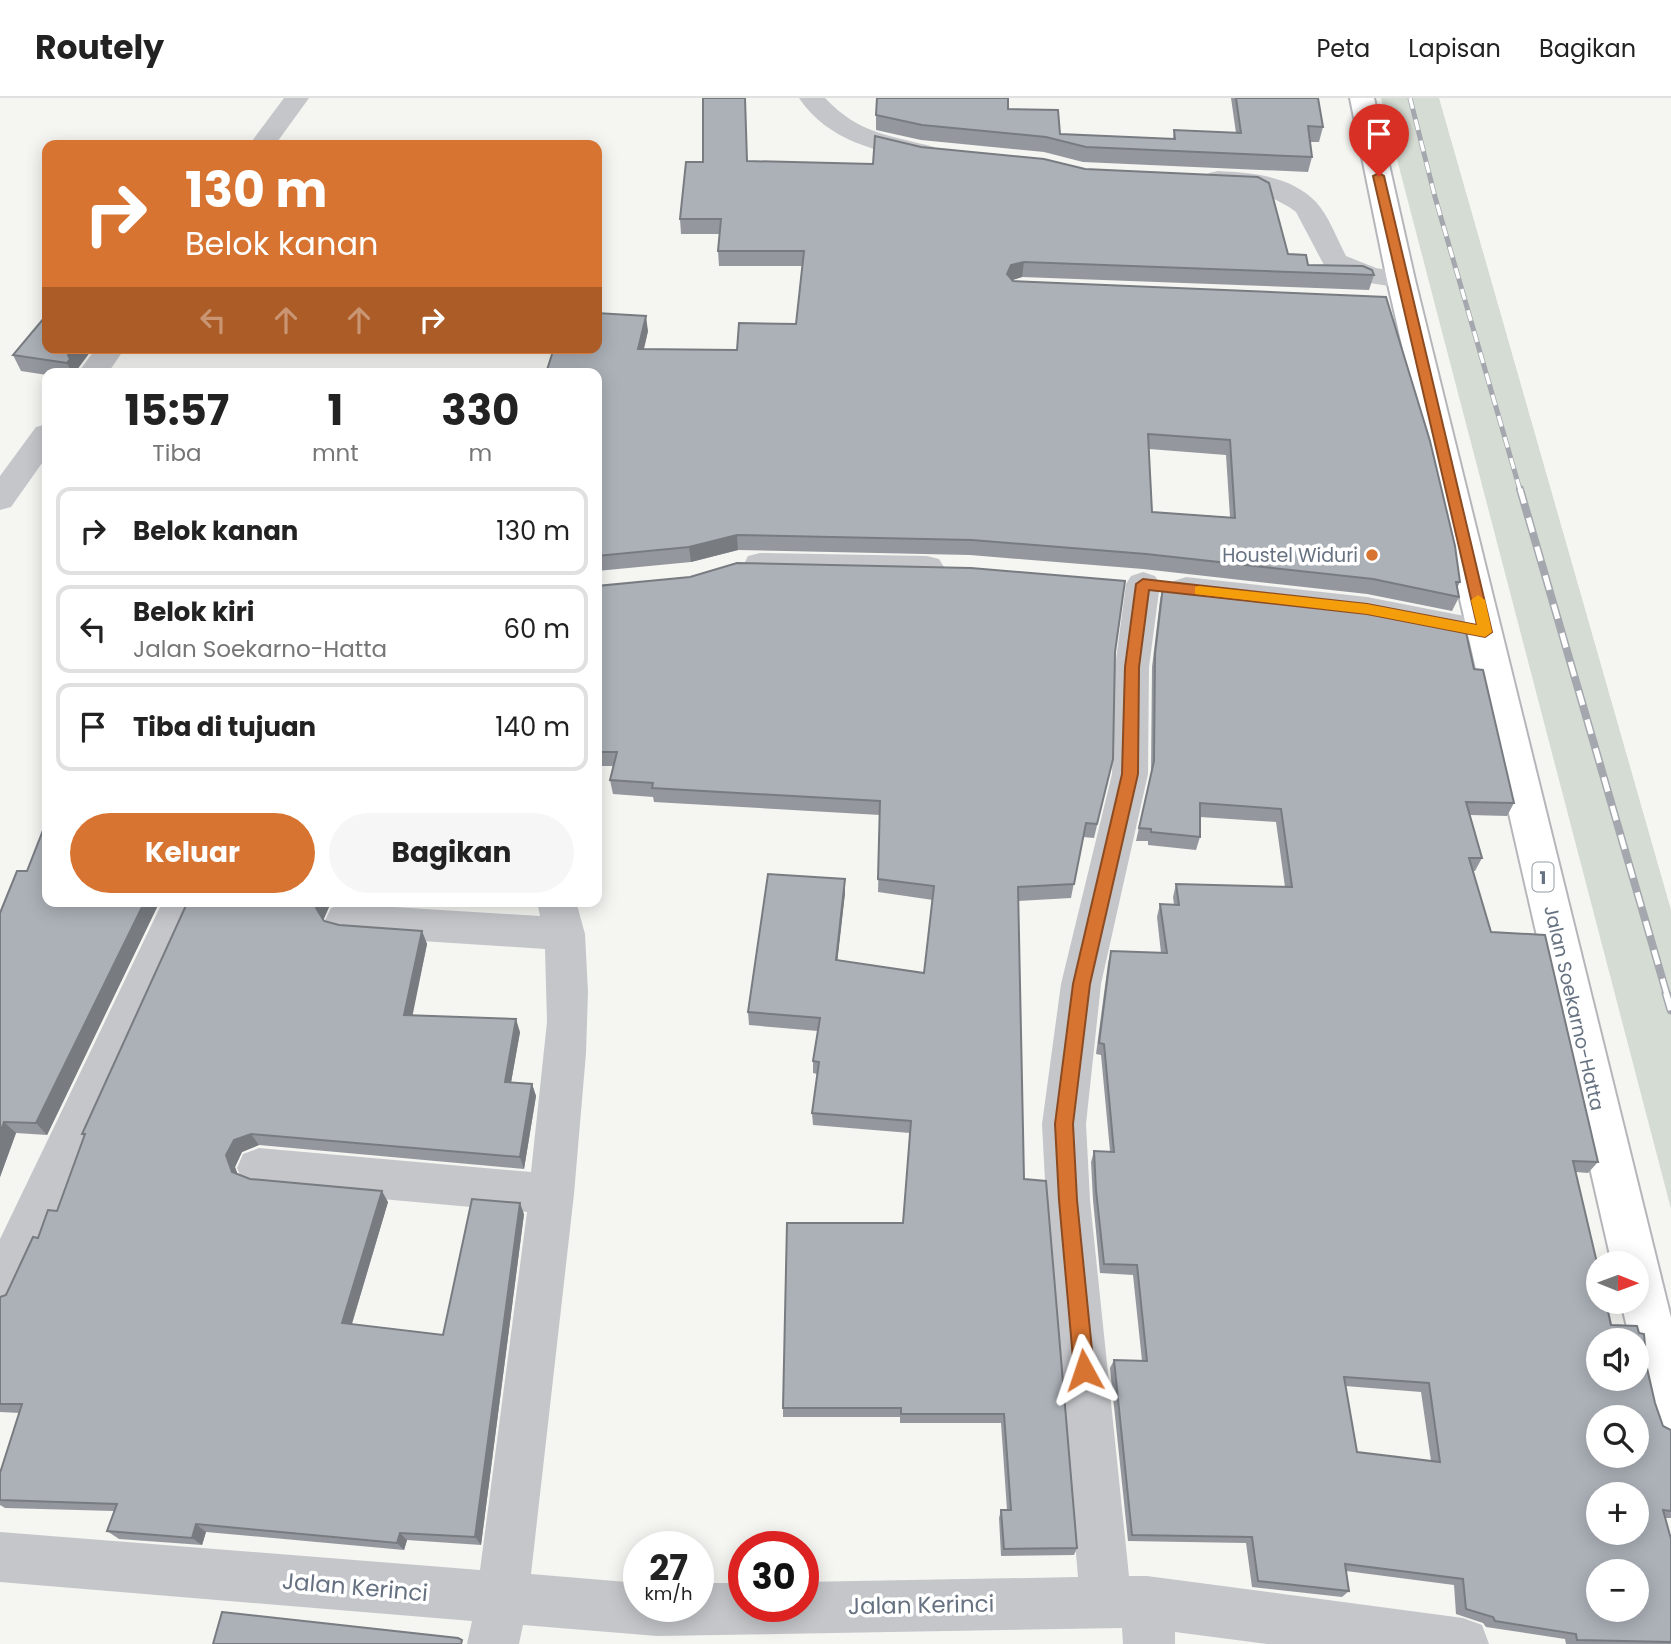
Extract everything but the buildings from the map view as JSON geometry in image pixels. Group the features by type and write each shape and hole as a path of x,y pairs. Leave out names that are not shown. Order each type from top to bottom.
{"highway":[{"name":"Jalan Soekarno-Hatta","path":"1362,98 1404,291 1632,1251"},
{"path":"1647,1314 1671,1416"}],"street":[{"path":"266,140 297,98"},
{"path":"811,98 845,130 872,140 949,154"},
{"path":"1193,178 1261,181 1307,208 1335,261 1404,291"},
{"path":"1371,302 1404,291"},
{"path":"0,499 42,441"},
{"path":"732,567 810,564 956,568"},
{"path":"1134,1616 1068,1200 1064,1124 1081,984 1130,774 1130,583 1367,609 1485,632"},
{"path":"0,1287 180,907"},
{"path":"345,920 561,918 569,1000 552,1194 498,1621"},
{"path":"259,1168 552,1194"},
{"name":"Jalan Kerinci","path":"0,1558 498,1621 657,1609 1134,1616 1463,1644"}],"shaded area":[{"path":"1381,98 1439,98 1671,910 1671,1209"}],"railway":[{"path":"1410,98 1435,197 1520,490"},
{"path":"1520,489 1667,995"},
{"path":"1666,993 1671,1010"}],"slow traffic":[{"path":"1199,590 1367,609 1485,632 1478,600"}],"place":[{"name":"Houstel Widuri","path":"1372,555"}],"route":[{"path":"1084,1370 1068,1200 1064,1124 1081,984 1130,774 1132,667 1143,584 1367,609 1485,632 1401,280 1379,176"}]}
